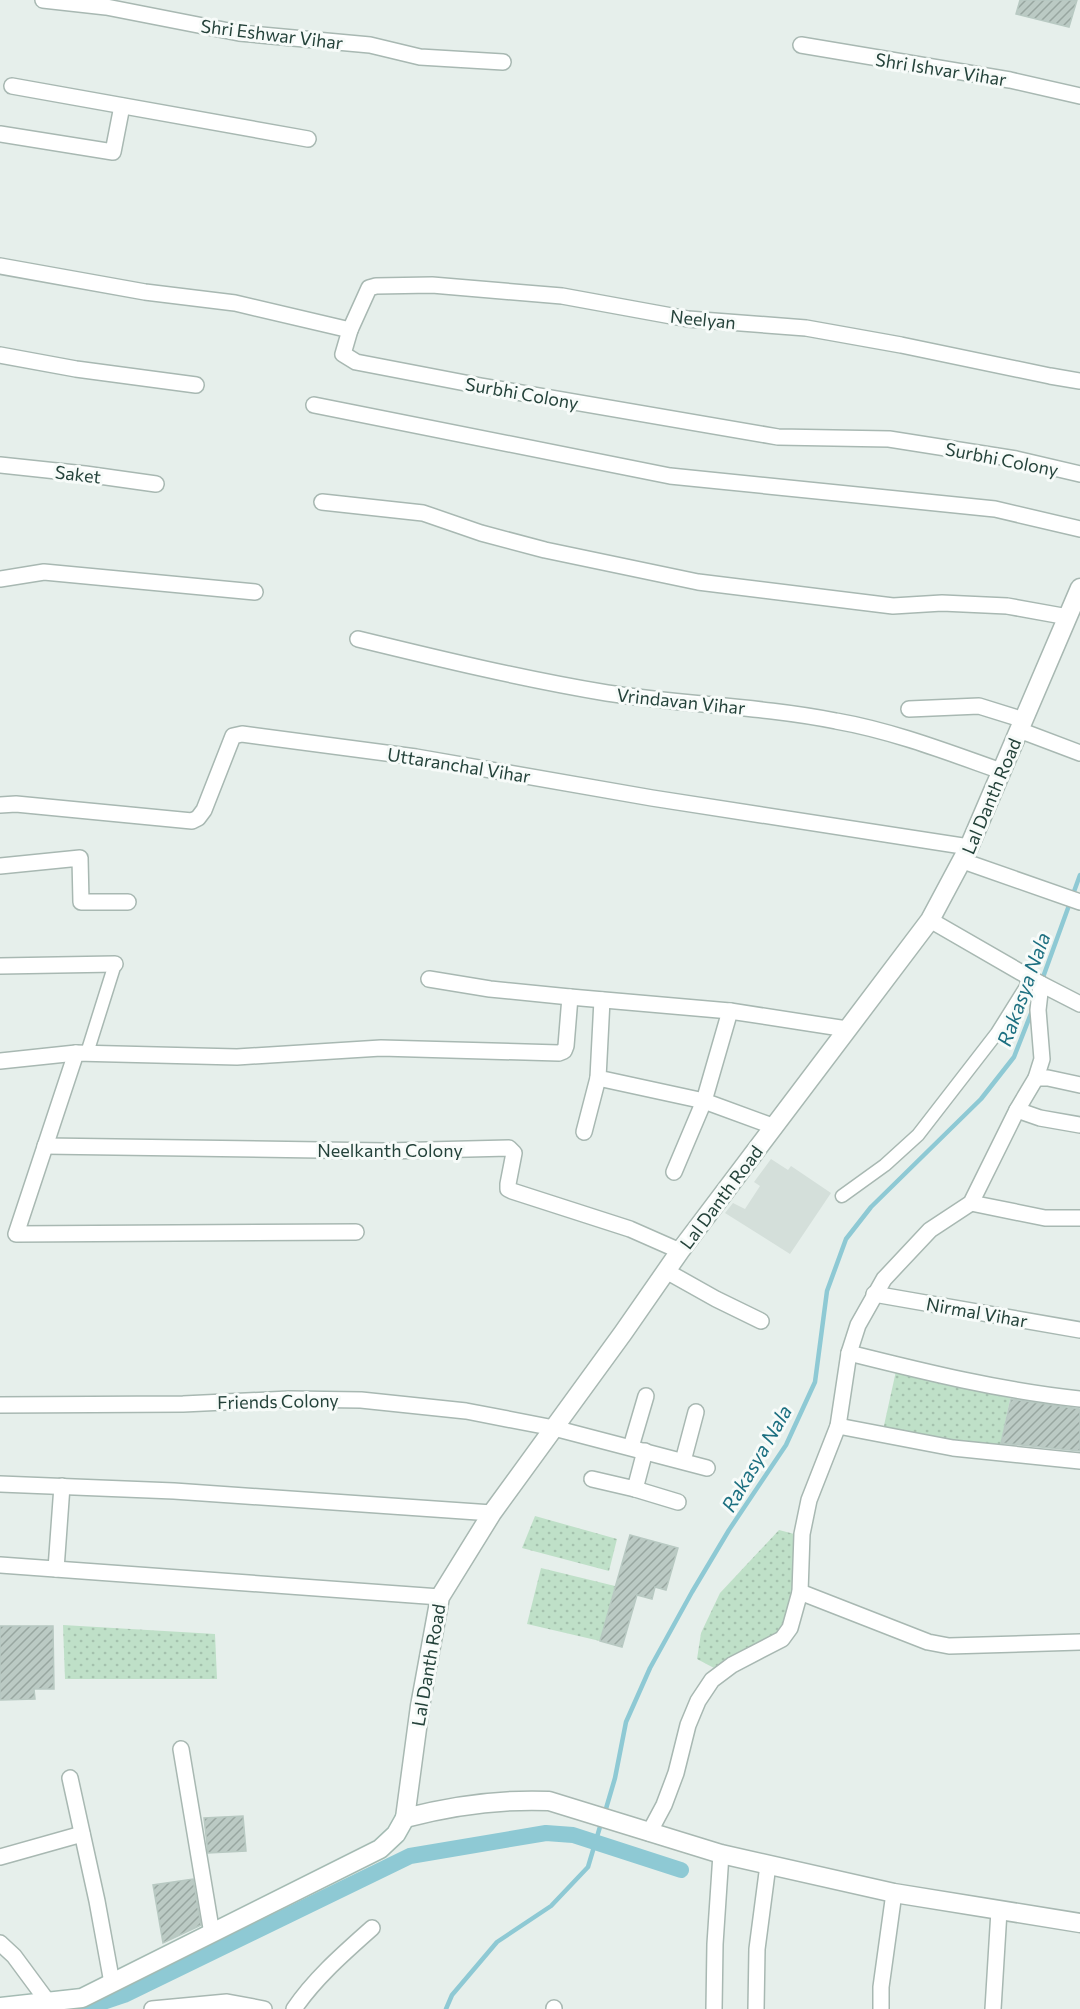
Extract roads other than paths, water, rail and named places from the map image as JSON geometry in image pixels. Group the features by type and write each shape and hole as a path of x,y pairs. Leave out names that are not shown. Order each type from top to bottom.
{"street":[{"name":"Shri Eshwar Vihar","path":"43,0 106,7 239,33 370,45 420,57 502,62"},
{"name":"Shri Ishvar Vihar","path":"801,45 1010,80 1080,96"},
{"path":"12,86 308,139"},
{"path":"0,134 113,152 122,106"},
{"path":"0,266 146,292 235,303 350,330"},
{"name":"Neelyan","path":"350,330 369,288 432,285 562,296 688,319 806,328 1080,381"},
{"name":"Surbhi Colony","path":"350,330 343,354 357,362 481,386 778,437 889,439 1016,459 1080,474"},
{"path":"0,355 76,369 196,385"},
{"path":"314,405 670,476 995,509 1080,529"},
{"name":"Saket","path":"0,465 156,484"},
{"path":"322,502 423,513 481,533 545,550 698,582 893,606 942,603 1007,606 1068,617"},
{"path":"0,579 44,572 255,592"},
{"name":"Lal Danth Road","path":"405,1818 420,1706 440,1597 492,1513 666,1270 930,920 966,854 1080,588"},
{"name":"Vrindavan Vihar","path":"358,639 456,663 608,693 774,711 837,721 901,736 1001,771"},
{"path":"909,709 979,706 1080,753"},
{"name":"Uttaranchal Vihar","path":"0,805 16,804 192,820 198,818 204,810 233,736 242,734 416,757 966,854"},
{"path":"966,854 1080,902"},
{"path":"0,866 80,858 81,902 128,902"},
{"path":"930,920 1080,1004"},
{"path":"0,966 115,964 45,1146 16,1234 356,1232"},
{"path":"842,1196 885,1165 918,1136 998,1033 1027,985 1026,975"},
{"path":"429,979 490,989 730,1011 847,1029"},
{"path":"650,1833 676,1773 688,1725 698,1701 712,1680 732,1665 782,1640 790,1628 800,1592 802,1534 809,1500 838,1426 849,1353 858,1325 884,1279 930,1230 970,1203 1017,1110 1036,1078 1042,1059 1038,1010 1041,984"},
{"path":"0,1061 81,1053 237,1057 381,1048 559,1053 564,1051 566,1046 570,997"},
{"path":"584,1132 598,1078 602,1000"},
{"path":"674,1172 704,1101 730,1011"},
{"path":"598,1078 704,1101 775,1126"},
{"path":"1036,1078 1048,1078 1080,1085"},
{"path":"1017,1110 1040,1118 1080,1125"},
{"name":"Neelkanth Colony","path":"45,1146 386,1151 510,1148 514,1153 508,1189 630,1229 680,1251"},
{"path":"970,1203 1045,1218 1080,1218"},
{"path":"666,1270 761,1321"},
{"name":"Nirmal Vihar","path":"874,1294 1080,1330"},
{"path":"849,1353 941,1376 1038,1395 1080,1399"},
{"path":"635,1489 646,1396"},
{"name":"Friends Colony","path":"0,1405 361,1400 466,1411 554,1428 707,1468"},
{"path":"683,1461 696,1412"},
{"path":"838,1426 953,1449 1080,1461"},
{"path":"592,1479 678,1502"},
{"path":"0,1484 174,1491 492,1513"},
{"path":"56,1569 62,1486"},
{"path":"0,1565 440,1597"},
{"path":"800,1592 928,1642 950,1646 1080,1642"},
{"path":"181,1749 212,1934"},
{"path":"70,1778 112,1983"},
{"path":"0,2007 48,2002 86,2004 112,1983 380,1849 396,1834 405,1818 429,1811 520,1800 549,1801 721,1854 894,1893 1080,1923"},
{"path":"0,1857 82,1834"},
{"path":"714,2009 715,1944 721,1854"},
{"path":"756,2009 757,1949 768,1865"},
{"path":"881,2009 881,1987 894,1893"},
{"path":"993,2009 999,1911"},
{"path":"294,2009 304,1993 372,1928"},
{"path":"0,1943 14,1956 48,2002"},
{"path":"152,2009 227,2002 264,2009"}],"waterway":[{"name":"Rakasya Nala","path":"1042,980 1080,875"},
{"name":"Rakasya Nala","path":"605,1812 615,1778 626,1722 650,1668 729,1530 786,1445 815,1382 827,1291 846,1239 871,1207 981,1099 1014,1057 1032,1011"},
{"name":"Rakasya Nala","path":"446,2009 452,1995 497,1942 551,1906 588,1867 602,1820"},
{"path":"82,2009 124,1995 410,1856 546,1833 573,1835 681,1870"}]}
